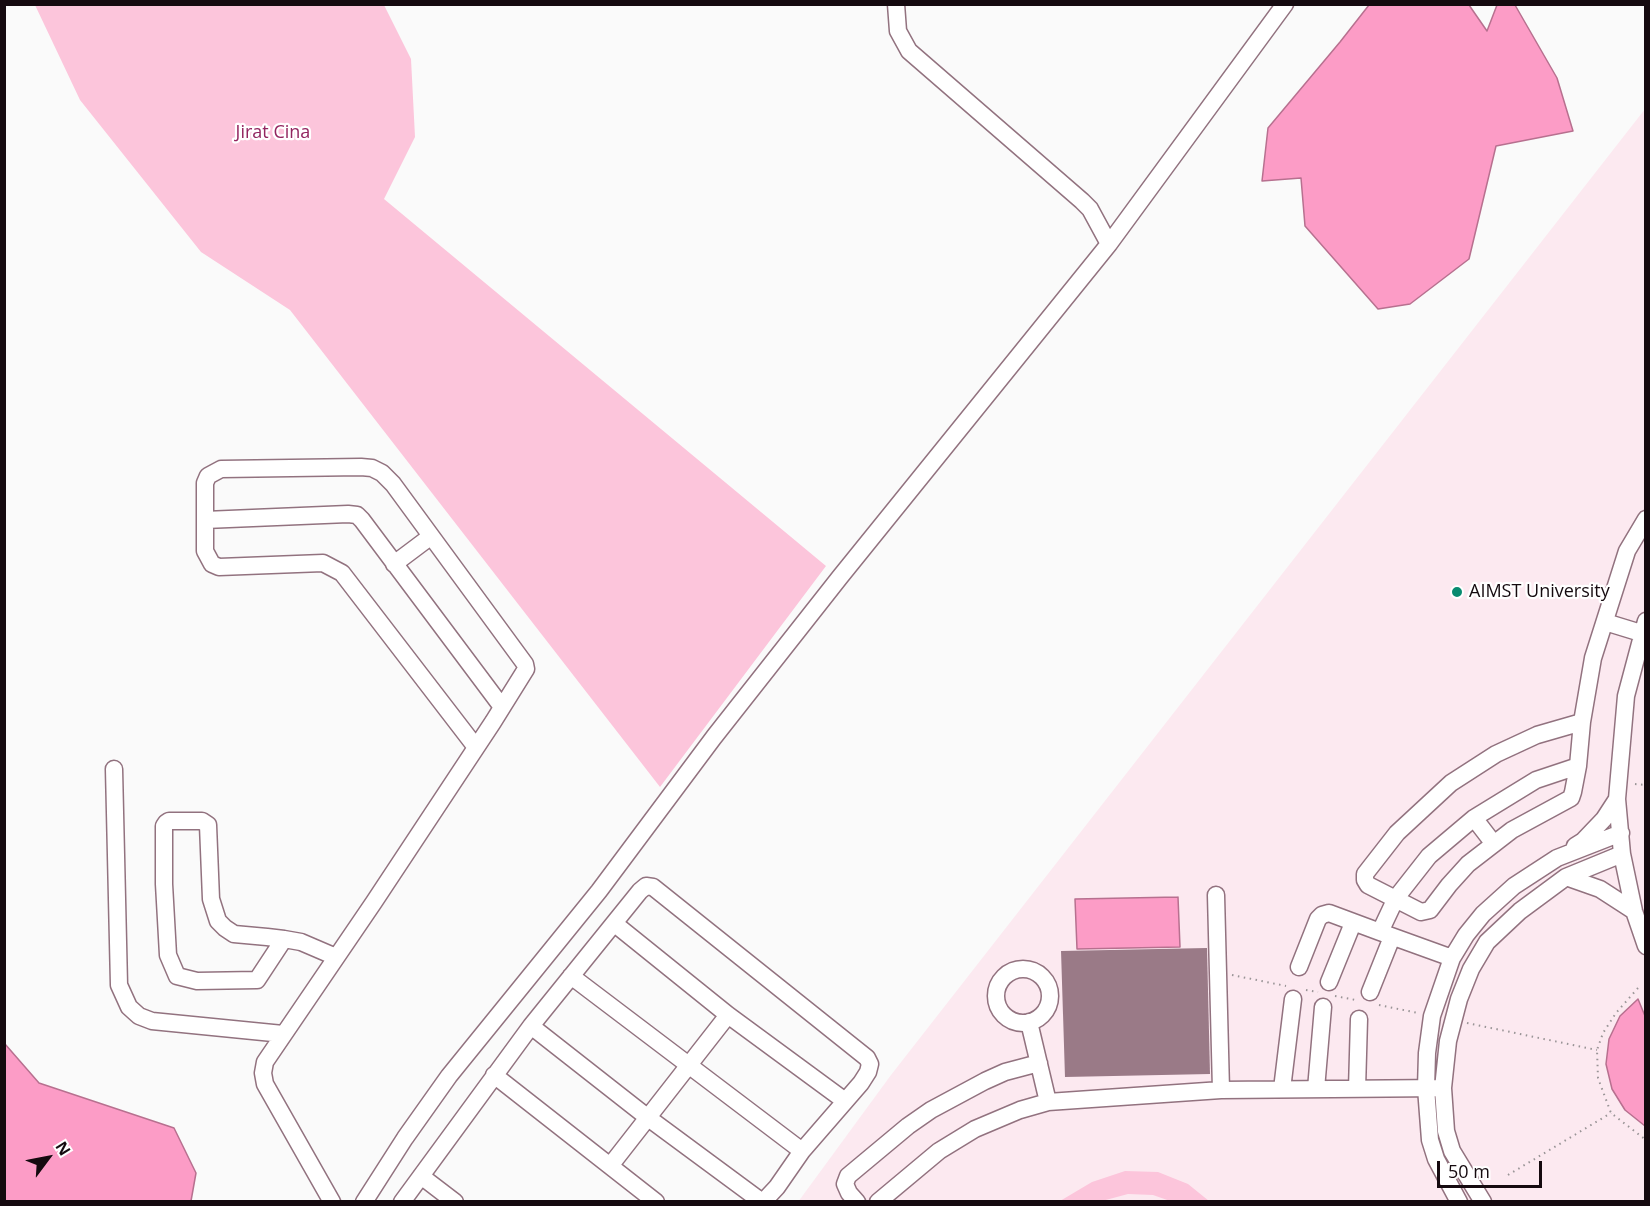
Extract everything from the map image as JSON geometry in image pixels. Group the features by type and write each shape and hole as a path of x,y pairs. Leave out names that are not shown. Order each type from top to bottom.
{"street":[{"path":"896,4 898,31 909,51 1082,201 1090,209 1109,244"},
{"path":"364,1202 405,1138 449,1076 599,891 714,737 840,577 1109,244 1286,4"},
{"path":"332,1202 265,1084 263,1073 265,1062 399,864 526,669 525,664 393,484 382,473 372,468 361,467 221,469 208,476 205,483 205,551 212,564 219,567 322,562 342,573 475,747"},
{"path":"205,520 357,515 502,707"},
{"path":"1582,722 1538,735 1496,754 1451,783 1397,833 1365,874 1368,885 1421,912 1430,910 1468,864 1512,830 1570,798 1578,766 1582,722 1593,658 1628,551 1646,519"},
{"path":"394,564 430,537"},
{"path":"1605,622 1643,627 1626,696 1617,799 1622,854 1634,911 1646,946"},
{"path":"1370,999 1396,898 1429,856 1474,818 1536,780 1578,766"},
{"path":"114,769 119,985 129,1007 139,1016 152,1021 283,1034"},
{"path":"1459,1202 1436,1159 1430,1140 1426,1088 1427,1053 1432,1016 1452,958 1466,935 1500,897 1583,841 1604,819 1617,799"},
{"path":"1474,818 1494,844"},
{"path":"284,939 257,980 197,981 177,976 168,954 164,884 164,826 166,823 202,820 208,825 211,899 218,921 225,928 234,934 284,939 309,945 336,957"},
{"path":"1557,858 1620,833"},
{"path":"1483,1202 1452,1151 1446,1131 1443,1088 1452,1020 1472,969 1487,942 1520,911 1566,877 1622,854"},
{"path":"1566,877 1600,889 1634,911"},
{"path":"402,1202 531,1026 646,886 653,887 867,1058 870,1066 868,1072 763,1202 647,1117 531,1026"},
{"path":"1216,895 1221,1090"},
{"path":"1299,967 1318,919 1329,913 1452,958"},
{"path":"1316,1089 1325,994 1353,922"},
{"path":"615,924 728,1015 845,1101"},
{"path":"572,976 802,1151"},
{"path":"1282,1089 1292,991"},
{"path":"610,1166 728,1015"},
{"path":"1358,1089 1359,1019"},
{"path":"1029,1022 1048,1101"},
{"path":"857,1202 845,1184 848,1176 908,1126 984,1080 1039,1063"},
{"path":"494,1075 649,1199"},
{"path":"878,1202 939,1151 975,1129 1048,1101 1221,1090 1443,1088"},
{"path":"421,1176 455,1202"}],"path":[{"path":"1218,972 1292,991 1370,999 1432,1016"},
{"path":"1638,988 1603,1033 1597,1050 1598,1078 1611,1113 1646,1140"},
{"path":"1452,1020 1597,1050"},
{"path":"1508,1175 1611,1113"}],"shaded area":[{"path":"1369,5 1469,5 1487,31 1497,5 1515,5 1557,78 1573,131 1496,146 1469,259 1410,304 1378,309 1305,226 1301,178 1262,181 1268,128"},
{"name":"AIMST University","path":"1645,109 1645,1201 798,1202 891,1075"},
{"path":"1178,897 1180,947 1077,949 1075,899"},
{"path":"1638,999 1645,1016 1645,1126 1625,1110 1612,1089 1606,1064 1609,1039 1620,1016"},
{"path":"5,1044 39,1083 174,1128 196,1173 191,1201 5,1201"}],"green space":[{"name":"Jirat Cina","path":"35,5 384,5 411,59 415,137 384,199 826,566 660,787 290,310 201,252 80,100"},
{"path":"1125,1171 1158,1172 1188,1184 1209,1201 1170,1201 1153,1195 1128,1194 1102,1201 1060,1201 1092,1182"}],"building":[{"path":"1207,948 1210,1074 1065,1077 1061,951"}],"place":[{"name":"AIMST University","path":"1457,592"}]}
